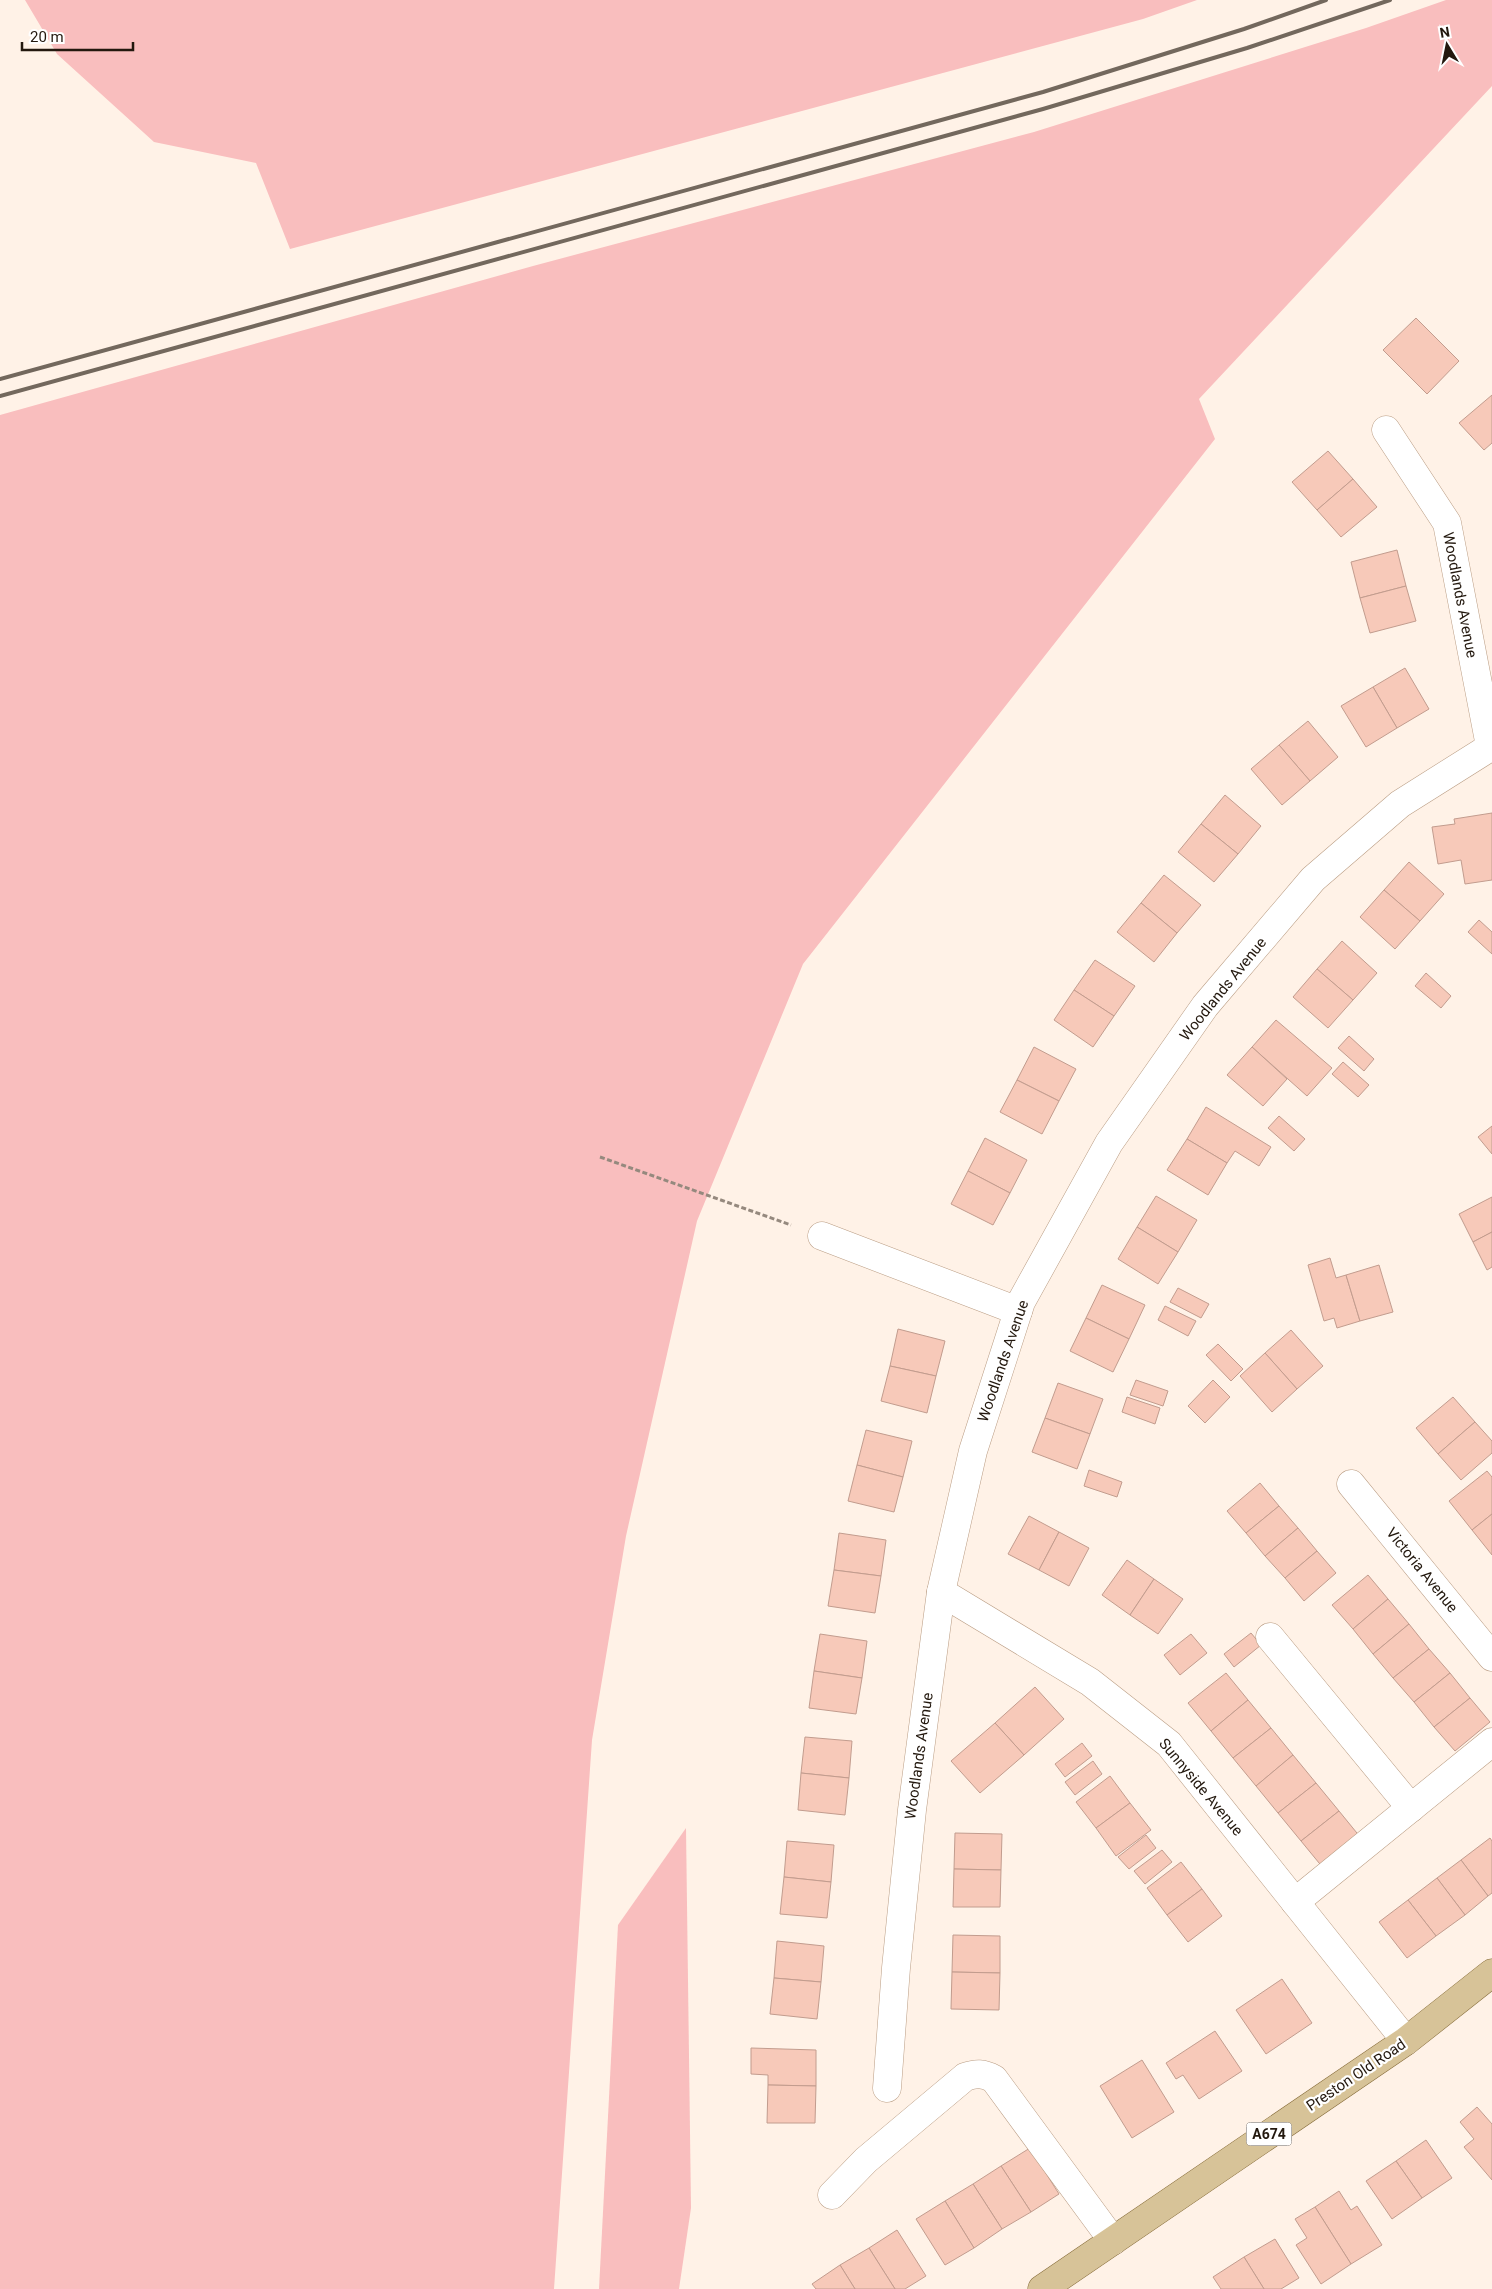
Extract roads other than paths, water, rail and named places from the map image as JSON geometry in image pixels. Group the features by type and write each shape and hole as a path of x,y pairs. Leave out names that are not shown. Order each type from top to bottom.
{"main road":[{"name":"Preston Old Road","path":"1042,2289 1406,2041 1492,1973"}],"street":[{"name":"Woodlands Avenue","path":"887,2088 896,1968 911,1820 942,1592 973,1451 1021,1302 1109,1143 1205,1006 1313,879 1400,804 1491,746 1446,523 1386,430"},
{"path":"822,1236 1018,1311"},
{"name":"Victoria Avenue","path":"1351,1484 1492,1657"},
{"name":"Sunnyside Avenue","path":"942,1592 1090,1682 1169,1744 1406,2041"},
{"path":"1270,1637 1411,1808"},
{"path":"1295,1902 1492,1742"},
{"path":"832,2194 866,2160 965,2077 976,2073 985,2074 994,2079 1113,2241"}],"railway":[{"path":"0,379 1043,92 1244,29 1326,0"},
{"path":"0,396 1043,109 1247,48 1390,0"}]}
